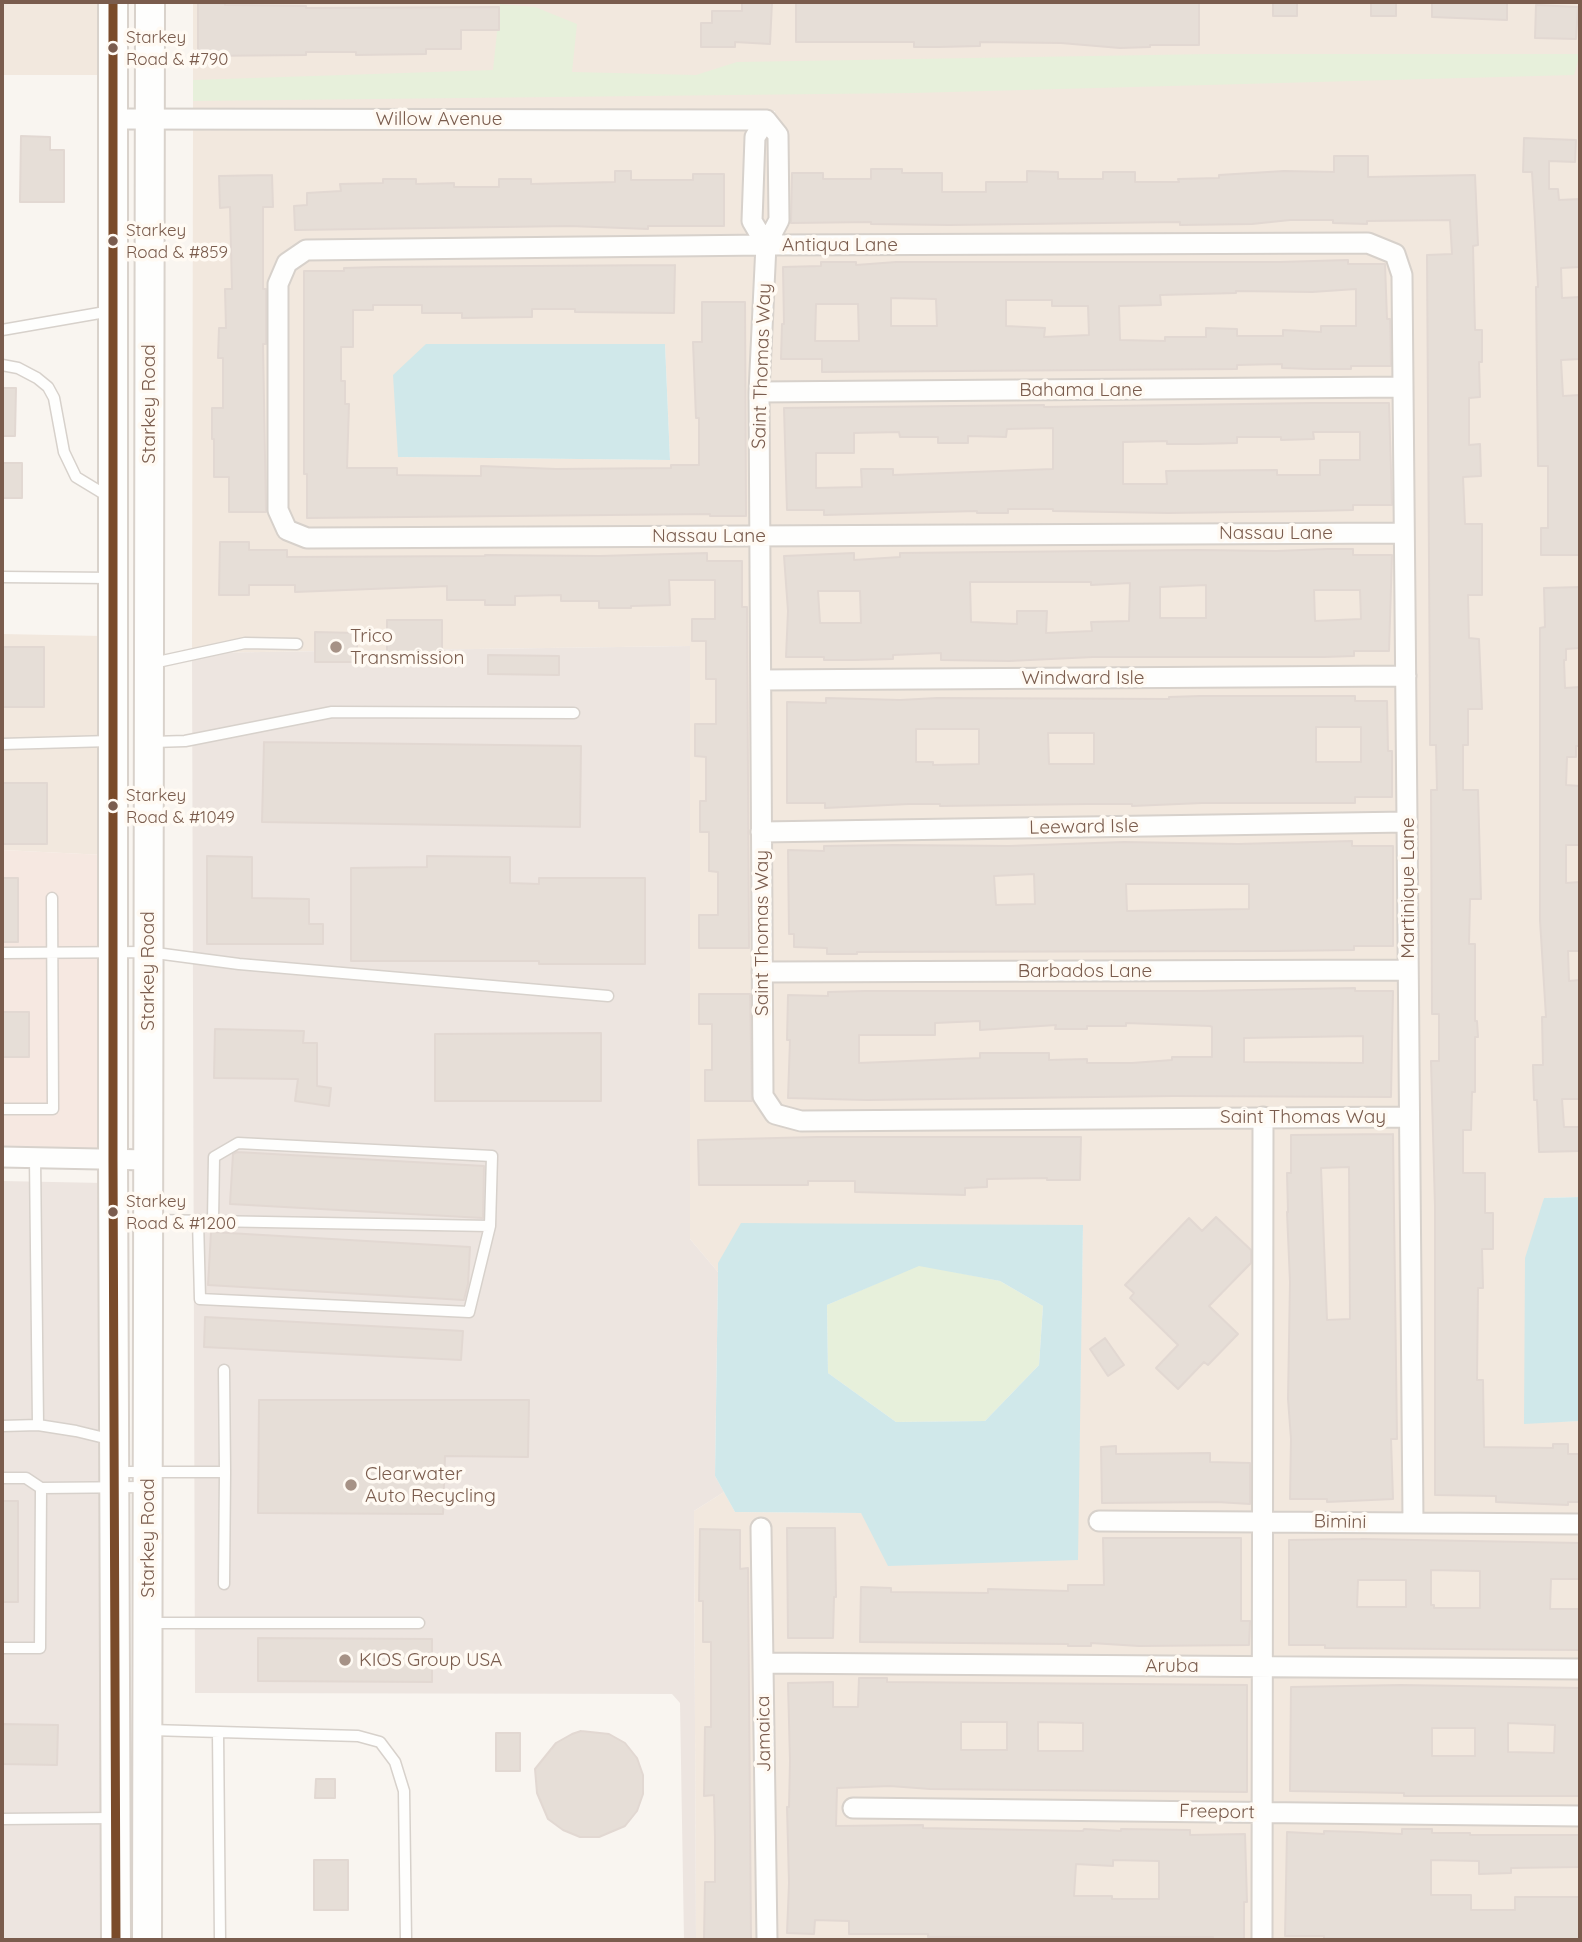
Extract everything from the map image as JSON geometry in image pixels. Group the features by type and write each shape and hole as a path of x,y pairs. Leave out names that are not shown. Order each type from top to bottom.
{"main road":[{"name":"Starkey Road","path":"113,2 116,1940"},
{"name":"Starkey Road","path":"147,1940 150,2"}],"street":[{"name":"Willow Avenue","path":"112,119 766,120"},
{"name":"Saint Thomas Way","path":"766,120 755,137 752,221 766,245 759,392 763,1096 775,1114 801,1121 1409,1117"},
{"name":"Antiqua Lane","path":"287,262 306,250 766,245 1368,243 1395,254"},
{"name":"Martinique Lane","path":"1395,254 1402,275 1413,1522"},
{"name":"Nassau Lane","path":"287,262 278,284 278,510 287,530 307,538 1405,533"},
{"name":"Bahama Lane","path":"759,392 1403,387"},
{"name":"Windward Isle","path":"761,680 1406,676"},
{"name":"Leeward Isle","path":"761,832 1407,822"},
{"name":"Barbados Lane","path":"762,972 1408,970"},
{"path":"1262,1940 1264,1117"},
{"path":"2,1157 148,1160"},
{"name":"Bimini","path":"1099,1521 1580,1524"},
{"name":"Jamaica","path":"761,1528 767,1940"},
{"name":"Aruba","path":"763,1663 1580,1669"},
{"name":"Freeport","path":"853,1808 1580,1816"}],"lane":[{"path":"2,330 112,311"},
{"path":"2,365 18,368 37,377 48,387 54,398 64,452 76,477 112,499"},
{"path":"2,577 112,578"},
{"path":"149,664 245,643 297,644"},
{"path":"149,742 186,741 332,712 574,713"},
{"path":"2,744 113,741"},
{"path":"2,1109 53,1110 52,898"},
{"path":"2,953 148,952 239,964 608,996"},
{"path":"198,1220 200,1299 469,1312 490,1226 492,1156 238,1143 214,1157 213,1221"},
{"path":"34,1158 38,1425"},
{"path":"148,1220 490,1226"},
{"path":"224,1370 224,1584"},
{"path":"2,1426 38,1425 114,1440"},
{"path":"2,1478 26,1478 41,1488 114,1479 148,1479 225,1472"},
{"path":"2,1648 40,1648 41,1488"},
{"path":"147,1623 419,1623"},
{"path":"147,1730 358,1736 380,1742 394,1762 404,1791 406,1940"},
{"path":"218,1732 220,1940"},
{"path":"2,1819 116,1818"}],"shaded area":[{"path":"2,2 104,2 103,75 2,75"},
{"path":"193,2 1580,2 1580,1197 1544,1198 1524,1423 1580,1421 1580,1940 696,1940 694,1511 724,1492 735,1512 861,1513 1077,1560 1083,1225 718,1263 718,1272 690,1239 690,646 192,653 193,128 775,131 775,111 193,108","holes":["665,344 670,460 398,457"]},
{"path":"2,634 103,636 104,855 2,850"},
{"path":"690,646 690,1239 718,1272 715,1476 724,1492 694,1511 696,1940 684,1940 680,1703 672,1694 195,1693 192,653"},
{"path":"2,850 104,855 104,1149 2,1147"},
{"path":"2,1181 104,1183 107,1940 2,1940"}],"green space":[{"path":"500,4 535,7 577,24 572,72 696,75 737,62 1210,54 1580,54 1574,75 913,93 193,101 193,80 493,70"},
{"path":"919,1265 1000,1281 1043,1306 1039,1365 985,1421 896,1422 828,1373 827,1305"}],"water":[{"path":"426,344 665,344 670,460 398,457 393,375"},
{"path":"1580,1197 1580,1421 1524,1424 1525,1258 1544,1198"},
{"path":"741,1223 1083,1225 1078,1560 888,1566 861,1513 735,1512 715,1476 718,1263","holes":["919,1266 1000,1281 1043,1306 1039,1365 985,1421 896,1422 828,1373 827,1305"]}],"building":[{"path":"198,2 306,8 499,7 499,30 461,30 461,49 426,49 426,54 356,55 356,52 306,52 306,55 198,56"},
{"path":"742,2 772,2 770,44 735,42 735,47 701,47 701,23 712,23 712,11 742,11"},
{"path":"796,2 1199,2 1199,45 1120,48 1061,43 980,42 980,46 914,47 914,42 796,42"},
{"path":"1273,2 1297,2 1297,16 1273,16"},
{"path":"1371,2 1396,2 1396,16 1371,16"},
{"path":"1432,2 1507,2 1507,20 1432,17"},
{"path":"1536,5 1578,7 1576,39 1535,38"},
{"path":"21,136 50,137 50,150 64,150 64,202 20,202"},
{"path":"1524,138 1576,140 1575,162 1549,161 1549,189 1558,189 1559,200 1580,199 1580,267 1561,268 1562,298 1580,297 1580,359 1561,360 1563,396 1580,395 1580,555 1541,555 1541,528 1548,528 1548,466 1538,466 1538,287 1532,172 1523,172"},
{"path":"1334,156 1368,156 1368,177 1475,175 1478,245 1473,246 1475,330 1482,330 1482,362 1479,362 1480,397 1469,398 1469,445 1480,444 1481,476 1463,477 1465,524 1482,524 1482,595 1468,595 1469,638 1479,639 1482,709 1468,709 1468,745 1463,745 1463,790 1478,790 1481,899 1470,899 1469,944 1475,944 1475,1021 1478,1037 1475,1037 1475,1092 1472,1092 1471,1130 1463,1130 1463,1173 1485,1173 1485,1213 1493,1213 1493,1249 1482,1249 1483,1288 1478,1288 1477,1380 1483,1380 1484,1447 1553,1448 1553,1444 1568,1444 1568,1454 1580,1454 1580,1502 1568,1502 1568,1505 1496,1502 1496,1496 1435,1495 1435,1206 1431,1061 1439,1061 1439,1014 1432,1014 1431,790 1437,790 1436,745 1430,745 1427,255 1452,254 1450,220 1367,221 1367,224 1333,223 1333,220 1290,220 1252,224 1180,225 1180,222 949,225 791,223 792,173 823,173 823,179 871,179 871,169 902,169 902,173 942,173 942,192 986,192 986,182 1027,182 1027,171 1058,172 1058,179 1103,179 1103,172 1135,172 1135,182 1179,182 1178,179 1219,178 1219,175 1284,171 1334,172"},
{"path":"615,171 631,171 631,180 693,180 693,174 724,174 724,226 648,226 648,229 570,226 295,230 294,206 307,205 307,193 341,191 340,184 383,183 383,179 416,179 416,184 454,183 454,187 499,187 499,179 531,179 531,184 615,182"},
{"path":"272,175 273,207 263,207 263,289 266,289 266,344 263,344 266,512 229,512 229,477 214,477 212,439 212,408 223,408 223,358 218,358 219,328 226,328 225,289 232,289 230,207 220,208 219,176"},
{"path":"1348,260 1348,264 1385,264 1391,366 1313,369 1282,368 1282,364 1237,365 1237,369 822,372 822,359 781,359 784,324 783,267 821,266 821,262 856,262 856,265 896,262","holes":["1356,289 1356,326 1321,326 1321,332 1283,330 1283,336 1237,336 1237,329 1206,328 1206,337 1165,337 1165,341 1120,340 1119,306 1161,305 1160,295 1236,291 1312,292","891,298 936,299 937,326 891,326","1006,300 1052,300 1052,306 1088,306 1089,335 1044,337 1045,328 1006,326","816,304 858,304 859,341 815,341"]},
{"path":"675,265 674,313 532,309 532,317 462,318 462,313 422,313 422,305 373,305 373,310 353,310 353,347 341,347 341,381 345,381 345,404 349,404 347,468 397,468 397,475 481,476 481,466 556,469 671,468 671,465 699,465 699,418 696,418 693,342 702,342 702,302 745,302 746,516 710,514 307,518 307,474 304,474 304,271 383,267"},
{"path":"2,388 16,388 15,436 2,436"},
{"path":"1389,403 1392,505 1353,505 1353,510 1168,513 1008,509 1008,513 977,511 824,515 824,510 787,510 784,408","holes":["1053,428 1053,469 893,475 893,469 861,469 862,487 816,488 816,453 854,453 854,433 899,432 900,437 938,437 938,443 968,443 968,436 1006,437 1007,429","1313,432 1360,432 1360,460 1320,460 1320,475 1277,475 1277,470 1166,471 1167,484 1123,484 1123,442 1237,443 1237,437 1314,439"]},
{"path":"2,463 22,463 22,498 2,498"},
{"path":"220,542 249,542 249,550 287,550 287,557 707,553 707,561 742,561 742,607 747,607 749,948 699,948 699,915 718,915 718,872 709,871 709,832 700,832 700,801 706,801 706,757 695,756 695,724 716,724 716,679 706,679 706,641 692,641 692,619 715,619 715,580 669,580 670,605 631,608 599,608 599,601 561,601 561,595 515,596 515,605 485,605 485,600 447,600 447,586 295,592 295,585 249,585 249,595 219,595"},
{"path":"1353,549 1353,555 1392,555 1389,651 1354,651 1354,656 1324,657 1093,657 1009,661 941,660 941,653 855,660 786,657 788,611 784,556 854,553 854,560 900,557 900,553","holes":["970,582 1091,582 1091,585 1130,583 1129,621 1091,622 1092,631 1046,633 1047,611 1017,611 1017,624 971,622","1206,585 1206,618 1160,618 1160,587","1314,590 1360,590 1361,619 1315,621","818,591 860,591 861,623 820,623"]},
{"path":"1580,587 1580,648 1566,649 1564,660 1565,688 1580,687 1580,746 1576,746 1576,757 1567,757 1566,785 1580,786 1580,845 1566,845 1566,883 1580,882 1580,951 1568,951 1569,981 1580,980 1580,1099 1562,1099 1564,1127 1580,1127 1580,1151 1539,1152 1533,1065 1543,1065 1542,1017 1546,1017 1540,920 1540,628 1545,627 1544,588"},
{"path":"387,620 442,620 442,658 387,658"},
{"name":"Trico Transmission","path":"315,632 357,633 357,662 315,662"},
{"path":"2,647 44,647 44,707 2,707"},
{"path":"488,655 559,656 559,675 488,674"},
{"path":"1355,696 1355,701 1387,701 1388,751 1392,751 1392,797 1355,797 1355,803 1132,806 909,804 825,808 825,803 787,803 787,702 826,703 826,698 900,700","holes":["1316,727 1361,727 1361,762 1316,762","916,729 979,729 979,764 933,765 933,762 916,762","1048,733 1094,733 1094,764 1049,764"]},
{"path":"264,742 581,746 580,827 262,822"},
{"path":"2,783 47,783 47,844 2,844"},
{"path":"1352,841 1352,846 1393,846 1393,946 1354,946 1354,950 827,954 827,948 794,947 794,934 789,934 788,850 824,851 824,846 895,845 1009,846 1124,842 1238,844","holes":["1034,874 1035,904 996,905 994,876","1126,884 1249,884 1249,909 1127,911"]},
{"path":"207,856 252,857 252,898 309,899 309,924 323,924 323,944 207,944"},
{"path":"427,856 510,857 510,883 539,884 539,878 645,878 645,964 351,961 351,868 427,867"},
{"path":"2,878 18,878 18,942 2,942"},
{"path":"1355,988 1355,991 1393,991 1391,1097 1173,1096 867,1100 788,1098 788,995 828,996 828,992 865,991","holes":["980,1021 980,1030 1056,1025 1055,1029 1087,1029 1087,1026 1126,1026 1126,1023 1210,1026 1212,1057 1172,1057 1172,1060 1132,1063 1087,1063 1087,1059 1049,1060 1049,1053 980,1053 980,1058 859,1063 859,1035 935,1035 935,1023","1363,1036 1363,1063 1244,1062 1244,1038"]},
{"path":"699,994 750,994 752,1101 705,1101 705,1070 712,1070 712,1024 699,1024"},
{"path":"2,1012 29,1012 29,1057 2,1057"},
{"path":"215,1029 304,1031 303,1043 317,1043 317,1086 331,1088 329,1106 295,1101 298,1079 214,1078"},
{"path":"601,1033 601,1101 435,1101 435,1034"},
{"path":"1393,1134 1397,1439 1391,1439 1393,1499 1327,1502 1327,1499 1290,1499 1287,1173 1291,1173 1291,1135","holes":["1349,1167 1350,1319 1327,1320 1321,1168"]},
{"path":"1081,1137 1080,1180 987,1179 987,1187 965,1188 965,1195 855,1192 855,1181 808,1181 808,1185 699,1185 698,1140"},
{"path":"237,1152 484,1166 483,1218 230,1204 233,1154"},
{"path":"1216,1217 1251,1250 1251,1263 1209,1306 1238,1334 1208,1365 1204,1362 1178,1389 1156,1368 1178,1345 1130,1298 1134,1293 1125,1285 1189,1218 1202,1231"},
{"path":"211,1232 470,1247 468,1284 464,1300 208,1285"},
{"path":"205,1317 463,1331 461,1360 204,1347"},
{"path":"1105,1338 1124,1365 1108,1376 1090,1349"},
{"name":"Clearwater Auto Recycling","path":"259,1400 529,1400 528,1457 445,1456 443,1514 258,1513"},
{"path":"1116,1446 1116,1454 1210,1453 1210,1462 1250,1463 1250,1504 1102,1503 1101,1447"},
{"path":"2,1501 18,1501 18,1602 2,1602"},
{"path":"787,1528 835,1528 836,1597 833,1638 788,1638"},
{"path":"700,1529 740,1530 740,1569 748,1568 751,1940 704,1940 705,1882 715,1882 715,1838 714,1795 704,1796 705,1727 711,1727 711,1642 703,1642 703,1601 699,1601"},
{"path":"1103,1538 1241,1538 1241,1621 1250,1621 1249,1645 1139,1646 1091,1643 1091,1646 1068,1646 860,1642 861,1587 891,1588 891,1592 988,1593 988,1589 1068,1591 1068,1585 1104,1585"},
{"path":"1289,1540 1580,1543 1580,1579 1551,1579 1550,1609 1580,1609 1580,1650 1325,1648 1325,1645 1289,1645","holes":["1431,1570 1480,1571 1480,1608 1434,1608 1434,1605 1431,1605","1358,1580 1406,1580 1406,1607 1357,1607"]},
{"name":"KIOS Group USA","path":"258,1638 432,1639 432,1682 258,1681"},
{"path":"859,1678 887,1678 887,1682 1247,1685 1247,1792 930,1789 890,1786 837,1788 836,1826 923,1825 923,1828 1083,1831 1190,1830 1190,1835 1245,1834 1247,1902 1244,1902 1244,1939 849,1934 849,1921 815,1920 814,1934 787,1933 787,1807 790,1761 788,1683 833,1682 833,1707 858,1707","holes":["961,1722 1007,1722 1007,1750 961,1750","1038,1722 1083,1723 1083,1751 1038,1751","1113,1860 1159,1861 1159,1899 1074,1896 1076,1864 1113,1866"]},
{"path":"1401,1685 1580,1688 1580,1796 1404,1796 1404,1793 1290,1791 1291,1687","holes":["1508,1723 1555,1725 1554,1753 1508,1752","1432,1728 1475,1728 1475,1756 1432,1756"]},
{"path":"2,1724 58,1725 57,1765 2,1764"},
{"path":"581,1731 609,1734 625,1743 637,1758 643,1775 643,1794 637,1811 625,1826 599,1837 580,1837 563,1830 548,1819 537,1793 535,1769 556,1743"},
{"path":"496,1733 520,1733 520,1771 496,1771"},
{"path":"316,1779 335,1779 335,1798 315,1798"},
{"path":"1402,1829 1432,1829 1432,1833 1470,1835 1580,1835 1580,1867 1511,1868 1511,1873 1479,1874 1479,1861 1431,1860 1431,1895 1471,1895 1471,1910 1515,1910 1515,1897 1580,1897 1580,1940 1324,1939 1324,1936 1285,1936 1287,1832 1402,1834"},
{"path":"314,1860 348,1860 348,1910 314,1910"}],"transit line":[{"path":"113,2 116,1940"}],"place":[{"name":"Starkey Road & #790","path":"113,48"},
{"name":"Starkey Road & #859","path":"113,241"},
{"name":"Trico Transmission","path":"336,647"},
{"name":"Starkey Road & #1049","path":"113,806"},
{"name":"Starkey Road & #1200","path":"113,1212"},
{"name":"Clearwater Auto Recycling","path":"351,1485"},
{"name":"KIOS Group USA","path":"345,1660"}]}
